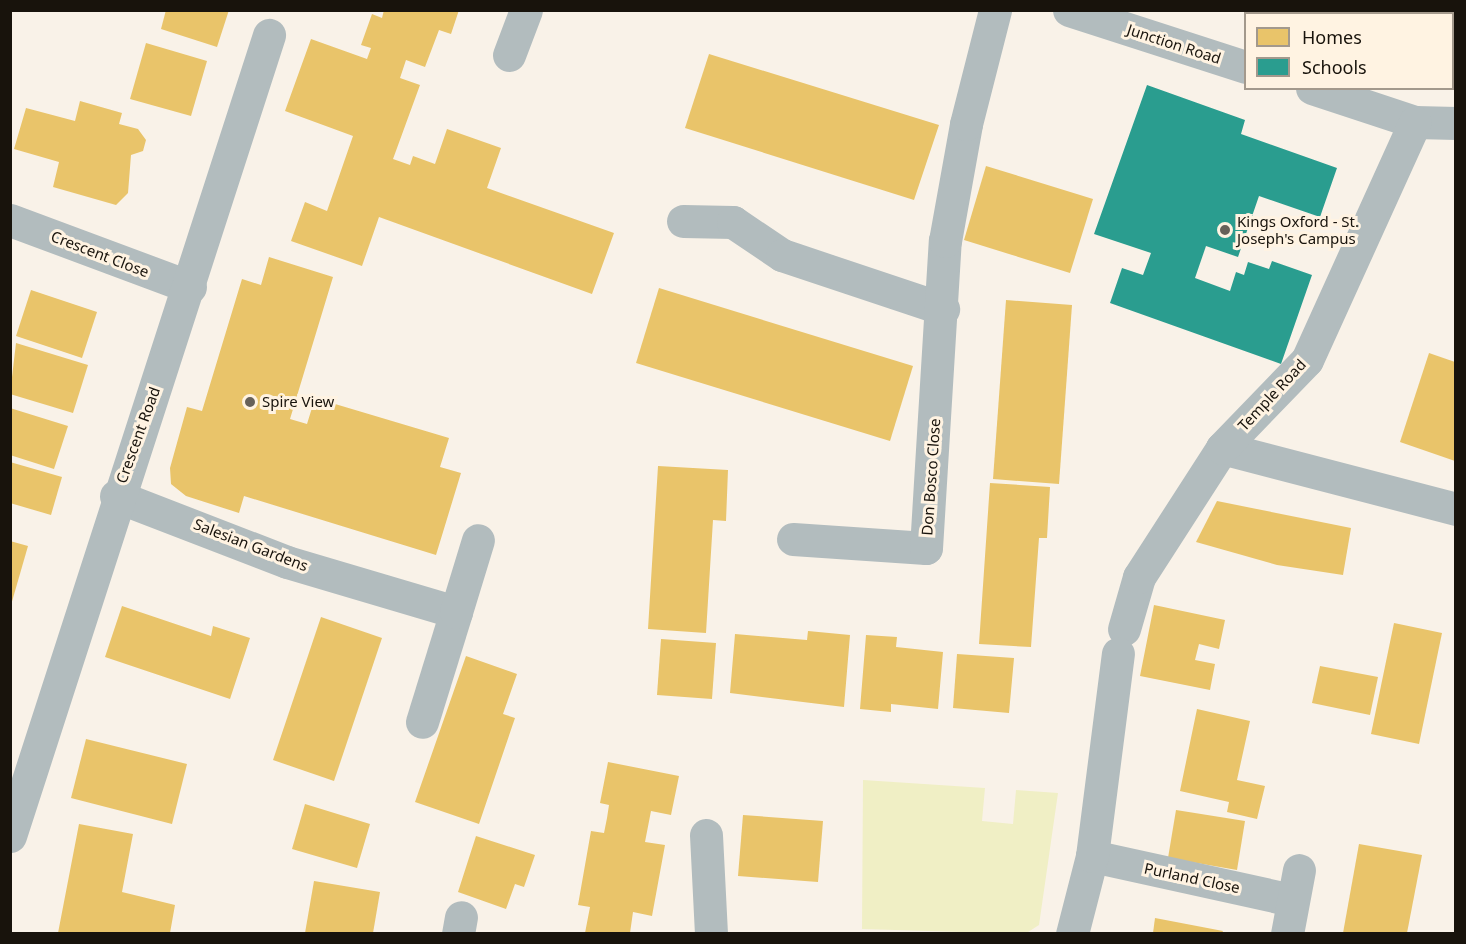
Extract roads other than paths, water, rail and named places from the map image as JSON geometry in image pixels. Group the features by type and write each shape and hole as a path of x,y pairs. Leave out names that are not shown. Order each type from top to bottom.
{"street":[{"path":"509,55 526,10"},
{"name":"Don Bosco Close","path":"793,539 926,548 943,309 945,241 966,124 995,10"},
{"name":"Junction Road","path":"1069,10 1244,67"},
{"name":"Crescent Road","path":"10,836 116,496 190,287 269,35"},
{"path":"1318,90 1415,122 1455,123"},
{"name":"Temple Road","path":"1072,933 1092,856 1121,641 1140,577 1222,447 1307,360 1415,122"},
{"name":"Crescent Close","path":"10,220 190,287"},
{"path":"683,221 733,222 782,255 943,309"},
{"path":"1222,447 1455,509"},
{"name":"Salesian Gardens","path":"116,496 287,562 456,612"},
{"path":"422,722 478,540"},
{"path":"706,835 711,933"},
{"name":"Purland Close","path":"1092,856 1296,885 1287,933"}],"place":[{"name":"Kings Oxford - St. Joseph's Campus","path":"1225,230"},
{"name":"Spire View","path":"250,402"}]}
